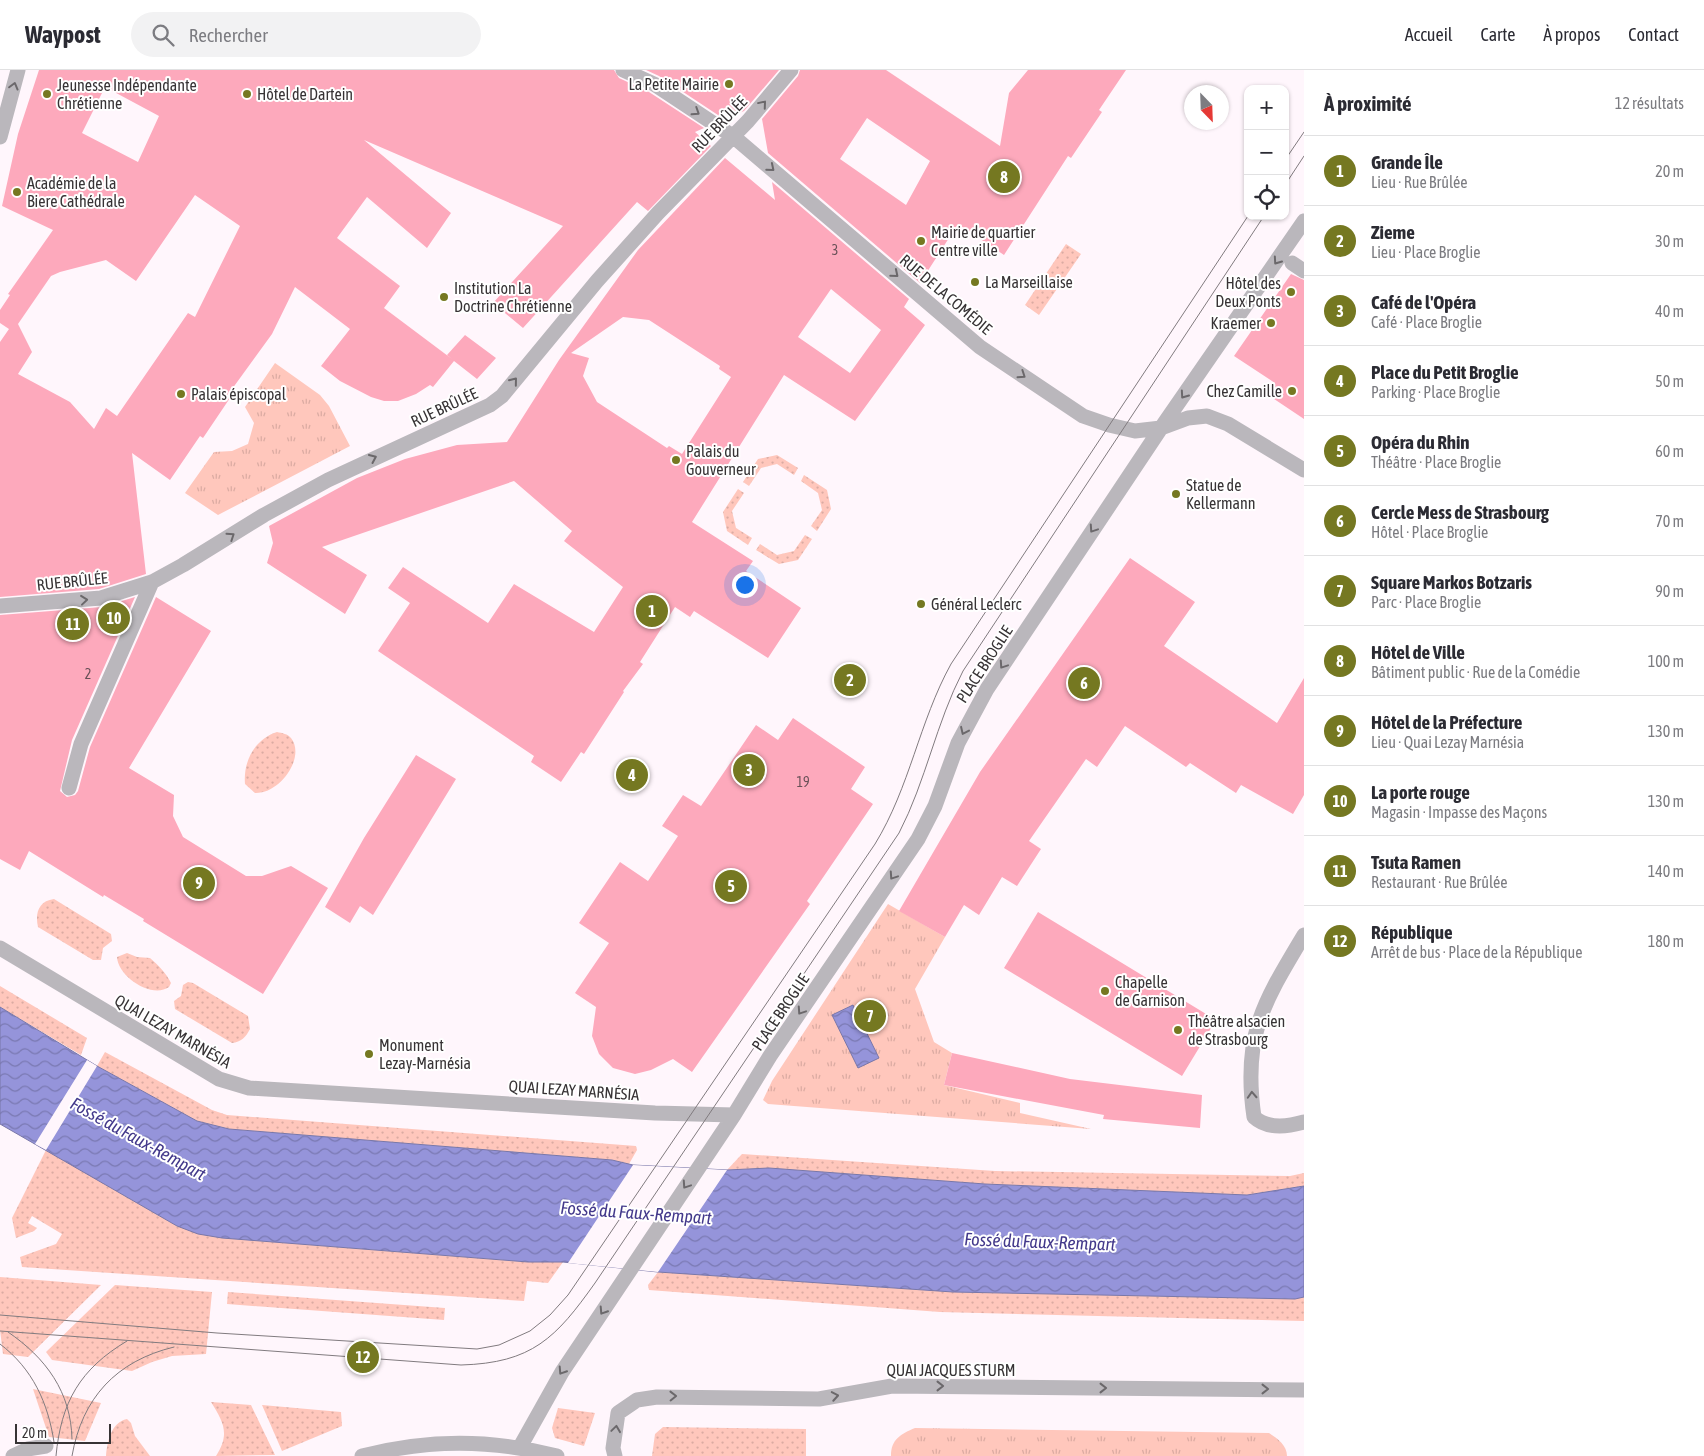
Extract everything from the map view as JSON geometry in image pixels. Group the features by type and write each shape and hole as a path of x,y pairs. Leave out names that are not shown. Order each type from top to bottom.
{"street":[{"path":"0,137 18,70"},
{"name":"RUE DE LA COMÉDIE","path":"623,70 654,84 734,137 980,347 1083,416 1135,431 1161,428 1188,418 1207,416 1228,424 1304,470"},
{"name":"RUE BRÛLÉE","path":"0,606 101,598 152,582 183,566 264,514 355,466 479,412 502,396 596,281 658,213 734,137 791,70"},
{"name":"PLACE BROGLIE","path":"520,1447 562,1372 734,1115 770,1056 918,839 935,806 969,720 1161,428 1304,221"},
{"path":"69,788 81,744 152,582"},
{"path":"1300,1123 1272,1126 1261,1123 1254,1116 1251,1074 1254,1032 1260,1014 1268,996 1304,935"},
{"name":"QUAI LEZAY MARNÉSIA","path":"0,948 219,1079 233,1085 249,1088 655,1113 734,1115"},
{"name":"QUAI JACQUES STURM","path":"614,1456 613,1448 618,1413 638,1400 657,1397 819,1398 892,1386 1304,1390"},
{"path":"362,1456 427,1444 458,1442 520,1447 557,1456"},
{"path":"13,1456 28,1449 46,1446"}],"green space":[{"path":"1066,244 1081,254 1039,315 1025,305"},
{"path":"275,363 320,395 329,406 350,446 218,515 185,493 214,452 232,451 248,444 254,423 245,407"},
{"path":"777,455 798,468 794,475 777,464 761,468 749,486 743,482 758,459"},
{"path":"804,475 827,490 831,509 817,531 811,526 822,510 818,493 801,481"},
{"path":"738,489 744,493 732,511 736,528 752,538 748,545 727,531 723,512"},
{"path":"805,535 812,539 798,560 779,564 756,550 760,544 777,555 794,551"},
{"path":"277,732 291,738 295,746 293,764 288,773 273,788 255,793 245,784 248,759 262,740"},
{"path":"54,899 111,934 112,941 103,948 101,960 93,960 38,927 37,917 41,905"},
{"path":"888,904 945,937 915,989 934,1042 952,1053 944,1085 1020,1103 1020,1113 1091,1129 768,1104 763,1100 772,1081"},
{"path":"127,953 137,957 150,958 167,976 171,983 169,987 162,990 145,988 129,978 119,965 117,957"},
{"path":"188,982 193,983 248,1016 250,1029 245,1037 238,1042 232,1043 175,1009 174,1001 181,996 183,985"},
{"path":"0,986 87,1038 81,1055 0,1007"},
{"path":"105,1052 212,1110 227,1115 636,1146 637,1150 629,1164 612,1160 229,1129 197,1121 97,1066"},
{"path":"46,1150 177,1226 222,1238 528,1262 563,1262 548,1283 527,1281 524,1301 22,1267 20,1257 56,1244 62,1234 32,1216 28,1223 37,1228 16,1238 12,1218"},
{"path":"742,1154 995,1171 1290,1176 1304,1173 1304,1186 1247,1195 985,1184 769,1168 727,1170"},
{"path":"658,1272 953,1292 1295,1299 1304,1297 1304,1321 940,1312 649,1290 648,1285"},
{"path":"0,1277 101,1285 28,1357 3,1354 0,1330"},
{"path":"115,1285 212,1292 206,1354 172,1356 132,1371 52,1360 46,1352"},
{"path":"228,1292 445,1308 444,1320 227,1304"},
{"path":"33,1389 101,1403 85,1441 49,1437"},
{"path":"211,1402 251,1405 275,1455 216,1456 223,1441 224,1429"},
{"path":"262,1405 341,1412 342,1426 282,1451"},
{"path":"558,1408 595,1413 584,1446 555,1438 552,1428"},
{"path":"127,1419 131,1423 135,1436 150,1456 106,1456 111,1434 117,1424"},
{"path":"663,1427 806,1429 806,1456 652,1456 655,1434"},
{"path":"915,1428 1269,1433 1283,1445 1287,1456 891,1456 891,1450 895,1441"}],"water":[{"path":"853,1005 879,1058 858,1068 832,1015"},
{"name":"Fossé du Faux-Rempart","path":"0,1007 97,1066 197,1121 229,1129 612,1160 633,1165 727,1170 769,1168 985,1184 1247,1195 1304,1186 1304,1297 1295,1299 953,1292 658,1272 563,1262 528,1262 222,1238 198,1234 177,1226 0,1124"}],"pier":[{"path":"87,1060 97,1066 46,1150 35,1144"},
{"path":"633,1165 727,1170 658,1272 568,1263"}],"building":[{"path":"39,70 614,70 619,78 649,92 704,128 695,132 711,146 648,211 637,202 523,328 493,303 563,226 364,140 451,213 427,248 367,197 337,238 400,286 384,308 452,359 447,355 465,335 496,358 477,379 454,361 433,387 430,385 416,394 398,401 384,401 371,397 340,381 321,366 350,329 295,287 272,334 227,396 230,398 203,438 200,436 170,480 132,453 146,574 99,589 0,597 0,342 9,329 0,323 0,310 10,295 8,294 53,230 2,206 18,134","holes":["105,87 159,116 138,162 82,133","195,195 240,226 195,317 188,313 117,416 106,408 94,429 70,402 18,374 32,352 18,324 51,276 60,272 106,260 136,281"]},
{"path":"646,70 779,70 744,111 724,119 659,76"},
{"path":"800,70 886,70 1000,146 1009,93 1028,70 1126,70 1099,110 1102,112 1071,158 1068,156 1004,255 958,224 920,283 768,153 762,119 798,76","holes":["867,118 930,161 906,205 840,159"]},
{"path":"725,158 775,200 772,182 909,299 904,307 925,325 855,421 784,375 692,522 753,561 746,571 801,608 768,658 694,611 690,617 675,607 640,662 643,664 623,691 584,754 581,752 561,782 531,762 534,756 378,651 410,603 388,588 403,567 488,623 514,584 594,632 623,587 564,541 572,531 514,481 322,547 367,575 345,614 267,563 273,543 269,526 357,478 405,459 457,445 507,442 559,360 638,250","holes":["831,289 881,330 850,373 798,337","623,317 649,320 720,366 719,369 731,377 682,454 669,446 667,448 597,402 583,376 589,358 571,353"]},
{"path":"1291,274 1304,280 1304,419 1268,395 1275,383 1234,356"},
{"path":"1130,558 1195,602 1164,646 1277,723 1304,678 1304,795 1293,814 1241,785 1236,793 1190,763 1186,767 1125,726 1097,767 1086,759 1029,841 1041,849 1017,886 1002,877 979,915 964,905 945,937 899,911 980,772"},
{"path":"135,597 72,740 60,791 67,797 75,795 78,791 90,747 156,597 211,631 129,768 174,795 173,816 183,837 246,876 262,876 291,866 328,888 263,994 143,921 144,919 104,895 103,897 29,851 20,870 0,859 0,615 102,607"},
{"path":"793,718 865,767 851,789 873,804 807,901 810,904 692,1072 673,1059 651,1070 635,1074 613,1068 599,1054 592,1036 596,1007 575,993 609,943 579,923 620,862 648,881 678,836 662,826 683,795 701,806 756,725 778,740"},
{"path":"416,755 456,779 373,915 360,906 350,923 325,907 364,838"},
{"name":"Chapelle de Garnison","path":"1038,912 1216,1020 1182,1076 1004,968"},
{"path":"952,1053 1070,1079 1202,1095 1200,1128 1103,1119 1104,1115 944,1085"}],"tram line":[{"path":"1289,154 1304,132"},
{"path":"1289,179 1304,156"},
{"path":"0,1315 217,1333 477,1349 499,1345 530,1331 550,1315 568,1295 875,844 897,800 940,686 951,664 1245,220"},
{"path":"0,1331 461,1365 486,1363 524,1353 554,1333 568,1319 595,1283 899,833 917,793 945,711 963,671 1261,220"},
{"path":"8,1332 34,1353 54,1378 67,1406 71,1422 72,1439"},
{"path":"56,1456 63,1419 68,1403 76,1389 85,1375 97,1363 127,1341"},
{"path":"0,1344 22,1364 37,1388 48,1414 54,1442"},
{"path":"72,1456 84,1416 93,1400 105,1385 119,1372 135,1362 153,1353 174,1347"}],"place":[{"name":"La Petite Mairie","path":"729,84"},
{"name":"Jeunesse Indépendante Chrétienne","path":"47,94"},
{"name":"Hôtel de Dartein","path":"247,94"},
{"name":"Hôtel de Ville","path":"1004,177"},
{"name":"Académie de la Biere Cathédrale","path":"17,192"},
{"name":"Mairie de quartier Centre ville","path":"921,241"},
{"name":"La Marseillaise","path":"975,282"},
{"name":"Hôtel des Deux Ponts","path":"1291,292"},
{"name":"Institution La Doctrine Chrétienne","path":"444,297"},
{"name":"Kraemer","path":"1271,323"},
{"name":"Chez Camille","path":"1292,391"},
{"name":"Palais épiscopal","path":"181,394"},
{"name":"Palais du Gouverneur","path":"676,460"},
{"name":"Statue de Kellermann","path":"1176,494"},
{"name":"Général Leclerc","path":"921,604"},
{"name":"Grande Île","path":"652,611"},
{"name":"La porte rouge","path":"114,618"},
{"name":"Tsuta Ramen","path":"73,624"},
{"name":"Zieme","path":"850,680"},
{"name":"Cercle Mess de Strasbourg","path":"1084,683"},
{"name":"Café de l'Opéra","path":"749,770"},
{"name":"Place du Petit Broglie","path":"632,775"},
{"name":"Hôtel de la Préfecture","path":"199,883"},
{"name":"Opéra du Rhin","path":"731,886"},
{"name":"Chapelle de Garnison","path":"1105,991"},
{"name":"Square Markos Botzaris","path":"870,1016"},
{"name":"Théâtre alsacien de Strasbourg","path":"1178,1030"},
{"name":"Monument Lezay-Marnésia","path":"369,1054"},
{"name":"République","path":"363,1357"}]}
